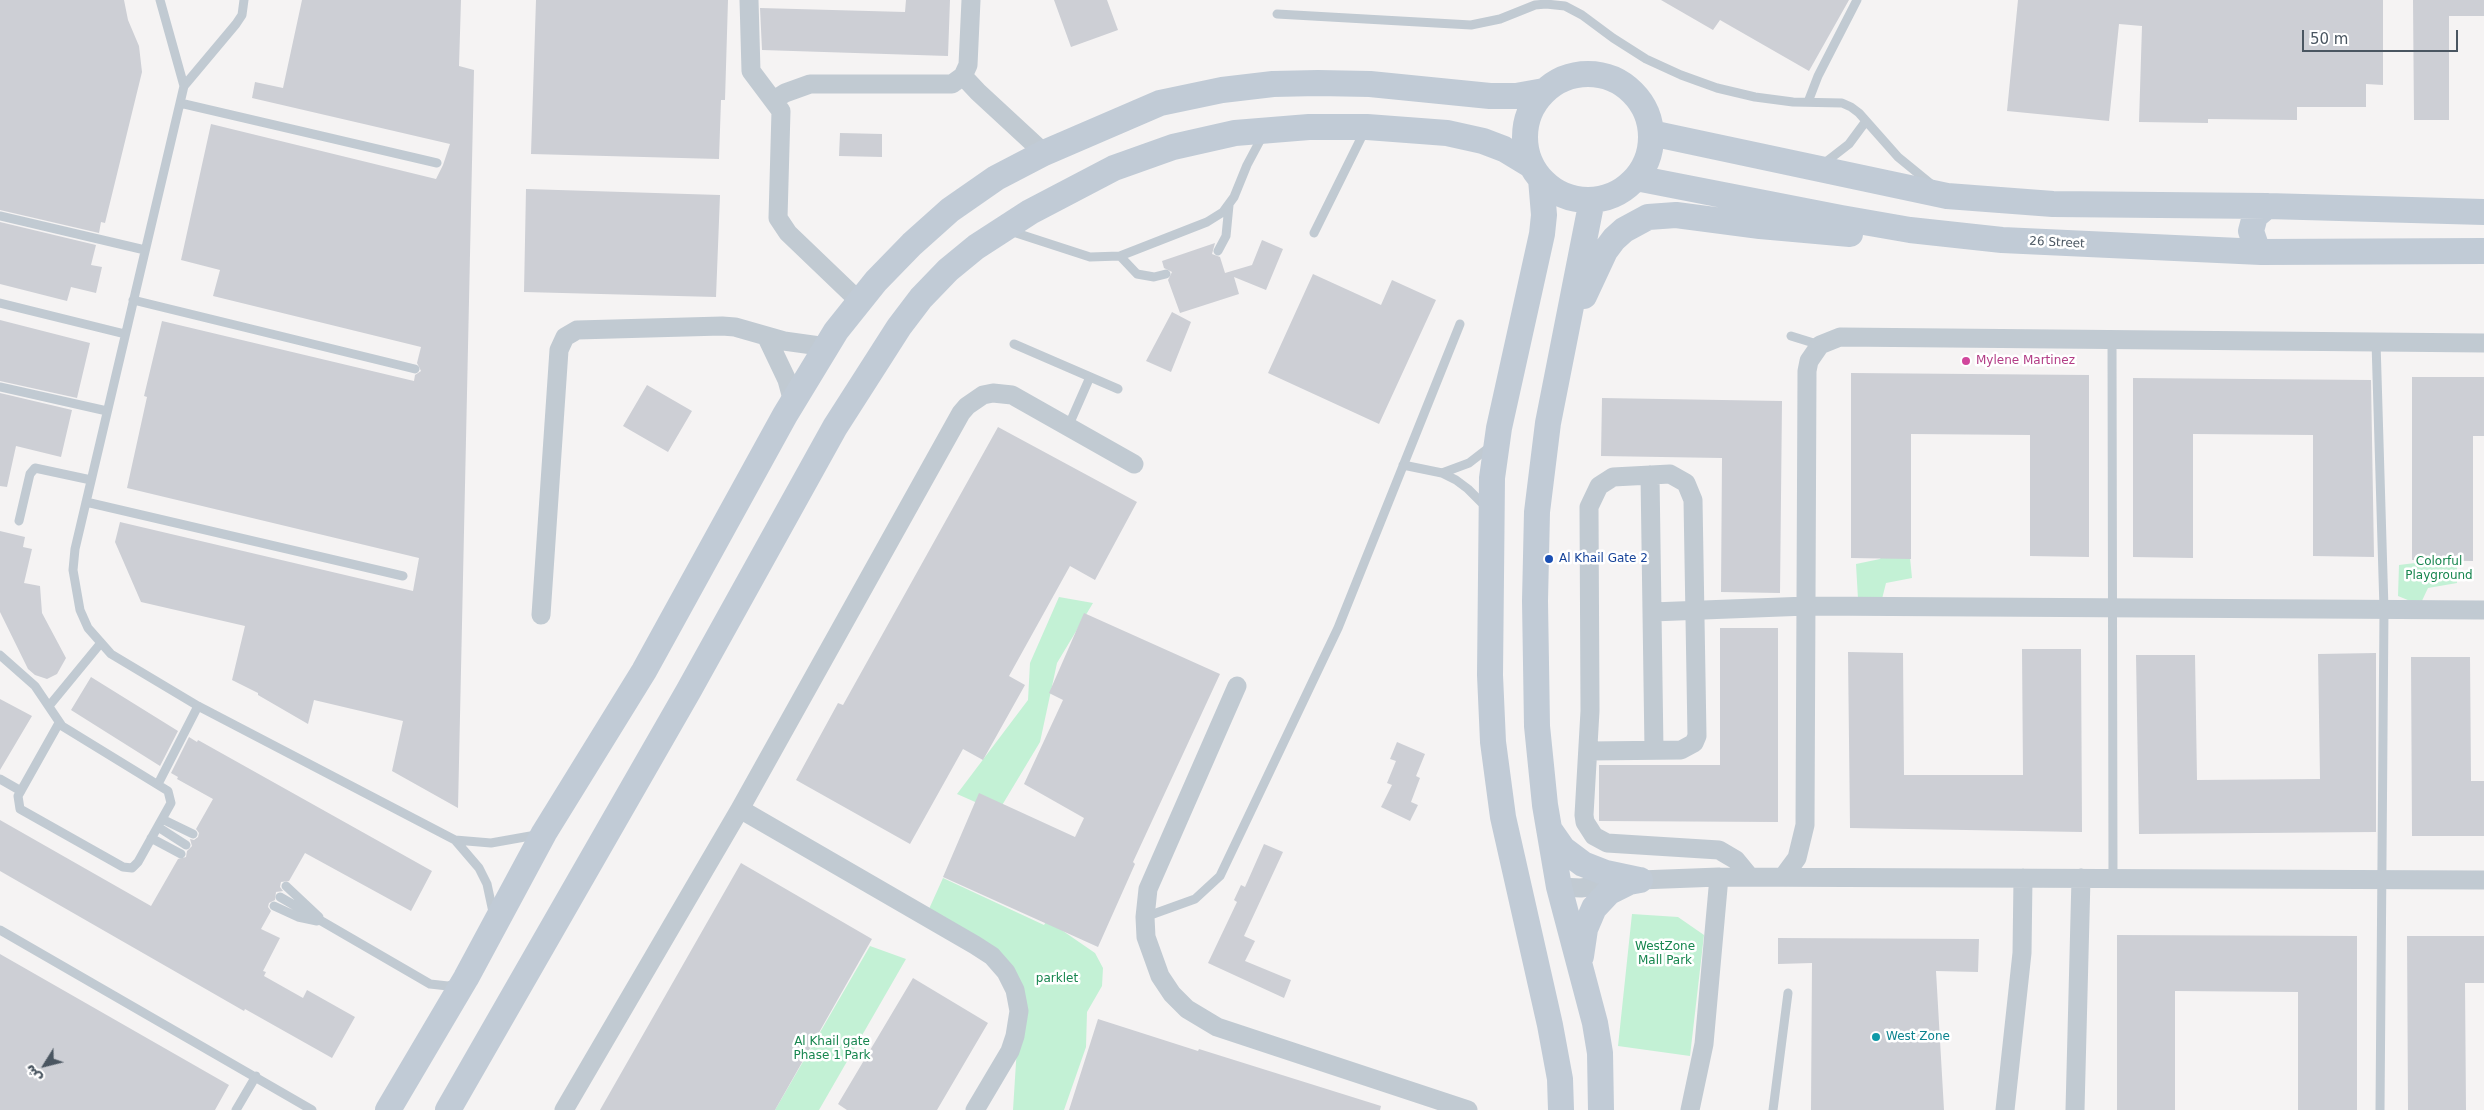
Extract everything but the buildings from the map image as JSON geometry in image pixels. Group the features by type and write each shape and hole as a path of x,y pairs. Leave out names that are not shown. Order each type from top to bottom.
{"street":[{"path":"749,0 750,71 781,111 778,211 781,224 860,302"},
{"path":"774,100 785,93 810,84 944,86 952,84 963,76 968,64 971,0"},
{"path":"388,1110 466,978 544,833 644,671 793,402 827,347 876,281 912,244 950,210 996,178 1044,153 1160,104 1222,90 1272,84 1370,84 1490,96 1516,96 1544,91 1561,80 1580,74 1601,75 1613,80 1635,96 1646,113 1651,132 1648,157 1636,178 1616,193 1592,200 1572,198 1553,189 1537,172 1504,149 1483,141 1447,133 1367,127 1266,130 1204,139 1136,160 1086,182 1002,229 976,247 941,277 921,298 879,356 835,427 679,707 448,1110"},
{"path":"963,76 1044,153"},
{"path":"1544,91 1531,111 1525,134 1526,150 1537,172 1544,215 1542,234 1497,438 1492,478 1490,675 1493,742 1504,817 1560,1079 1561,1110"},
{"path":"1651,132 1815,169 1947,196 2053,204 2267,206 2483,212"},
{"name":"26 Street","path":"1636,178 1910,230 2049,244 2261,252 2484,251"},
{"path":"1592,200 1548,423 1537,512 1535,557 1537,726 1549,829 1559,887 1580,964 1600,1053 1602,1110"},
{"path":"2261,252 2256,246 2251,231 2255,216 2267,206"},
{"path":"1567,330 1605,251 1624,230 1648,217 1676,214 1760,226 1846,234 1910,230"},
{"path":"541,615 559,350 565,337 577,330 722,326 736,327 767,338 827,347"},
{"path":"1784,877 1797,858 1805,825 1807,371 1809,361 1820,344 1840,337 2484,343"},
{"path":"767,338 786,380 793,402"},
{"path":"564,1110 740,809 961,413 967,406 983,396 1002,393 1012,395 1134,464"},
{"path":"1589,751 1688,748 1697,736 1693,500 1691,491 1679,478 1670,474 1613,478 1606,481 1594,492 1589,507 1589,751 1585,822 1594,836 1607,843 1719,850 1736,860 1750,877"},
{"path":"1650,475 1654,750"},
{"path":"1652,612 1807,606 2484,610"},
{"path":"1237,686 1152,876 1145,917 1146,937 1160,976 1172,994 1187,1008 1217,1027 1468,1110"},
{"path":"740,809 975,945 992,956 1006,972 1014,990 1019,1011 1015,1036 1010,1051 975,1110"},
{"path":"1549,829 1564,849 1583,864 1606,873 1640,880"},
{"path":"1511,854 1530,876 1559,887 1581,888 1640,880 1719,877 2484,880"},
{"path":"1690,1110 1704,1044 1719,877"},
{"path":"2005,1110 2022,954 2023,878"},
{"path":"2075,1110 2080,878"},
{"path":"1580,964 1585,929 1594,908 1609,892 1619,886 1640,880"},
{"path":"1548,1110 1560,1079"}],"lane":[{"path":"160,0 184,86"},
{"path":"244,0 242,14 236,24 184,86 86,502 73,570 80,610 88,628 100,644 111,654 198,706 455,840 468,853 487,884 493,902 494,925"},
{"path":"1808,102 1818,76 1857,0"},
{"path":"1277,14 1471,25 1500,19 1535,5 1556,4 1574,10 1638,54 1681,75 1717,88 1755,97 1842,103 1859,113 1898,156 1947,196"},
{"path":"180,103 437,164"},
{"path":"1815,169 1844,148 1866,121"},
{"path":"1314,233 1367,127"},
{"path":"1218,251 1226,236 1229,205 1246,165 1266,130"},
{"path":"1002,229 1090,258 1120,256 1207,222 1229,205"},
{"path":"0,216 145,250"},
{"path":"1120,256 1137,274 1154,277 1166,274"},
{"path":"133,300 415,369"},
{"path":"0,303 125,334"},
{"path":"1145,917 1190,901 1205,892 1220,876 1338,628 1460,324"},
{"path":"1791,336 1820,344"},
{"path":"2112,339 2114,608 2112,878"},
{"path":"2376,342 2384,609 2380,881 2380,1110"},
{"path":"1014,344 1118,389"},
{"path":"1068,426 1090,377"},
{"path":"0,387 107,411"},
{"path":"1442,474 1468,463 1497,438"},
{"path":"1403,466 1442,474 1468,489 1491,513"},
{"path":"19,521 30,474 35,468 91,480"},
{"path":"86,502 403,576"},
{"path":"50,706 100,644"},
{"path":"0,655 34,686 50,706 59,723 168,791 172,799 136,866 123,868 24,813 18,803 21,790 59,723"},
{"path":"158,784 198,706"},
{"path":"0,779 21,790"},
{"path":"160,823 193,834"},
{"path":"160,823 186,845"},
{"path":"455,840 491,843 544,833"},
{"path":"151,838 181,854"},
{"path":"286,886 324,922"},
{"path":"280,897 430,984 448,986 466,978"},
{"path":"274,906 298,917 324,922"},
{"path":"0,930 312,1110"},
{"path":"1773,1110 1788,994"},
{"path":"236,1110 256,1076"}],"green space":[{"path":"1887,547 1909,547 1912,578 1886,583 1882,599 1858,599 1856,564 1880,559"},
{"name":"Colorful Playground","path":"2427,547 2457,555 2457,583 2428,588 2420,605 2398,596 2399,565 2423,562"},
{"path":"1059,597 1093,603 1057,663 1040,742 998,812 957,794 1028,700 1030,663"},
{"name":"parklet","path":"943,878 1044,925 1047,920 1095,953 1103,968 1102,986 1087,1012 1086,1047 1064,1110 1013,1110 1019,1015 1014,981 929,909"},
{"name":"WestZone Mall Park","path":"1632,914 1678,917 1704,935 1690,1056 1618,1046"},
{"name":"Al Khail gate Phase 1 Park","path":"870,946 906,959 819,1110 775,1110"}],"place":[{"name":"Mylene Martinez","path":"1966,361"},
{"name":"Al Khail Gate 2","path":"1549,559"},
{"name":"West Zone","path":"1876,1037"}]}
